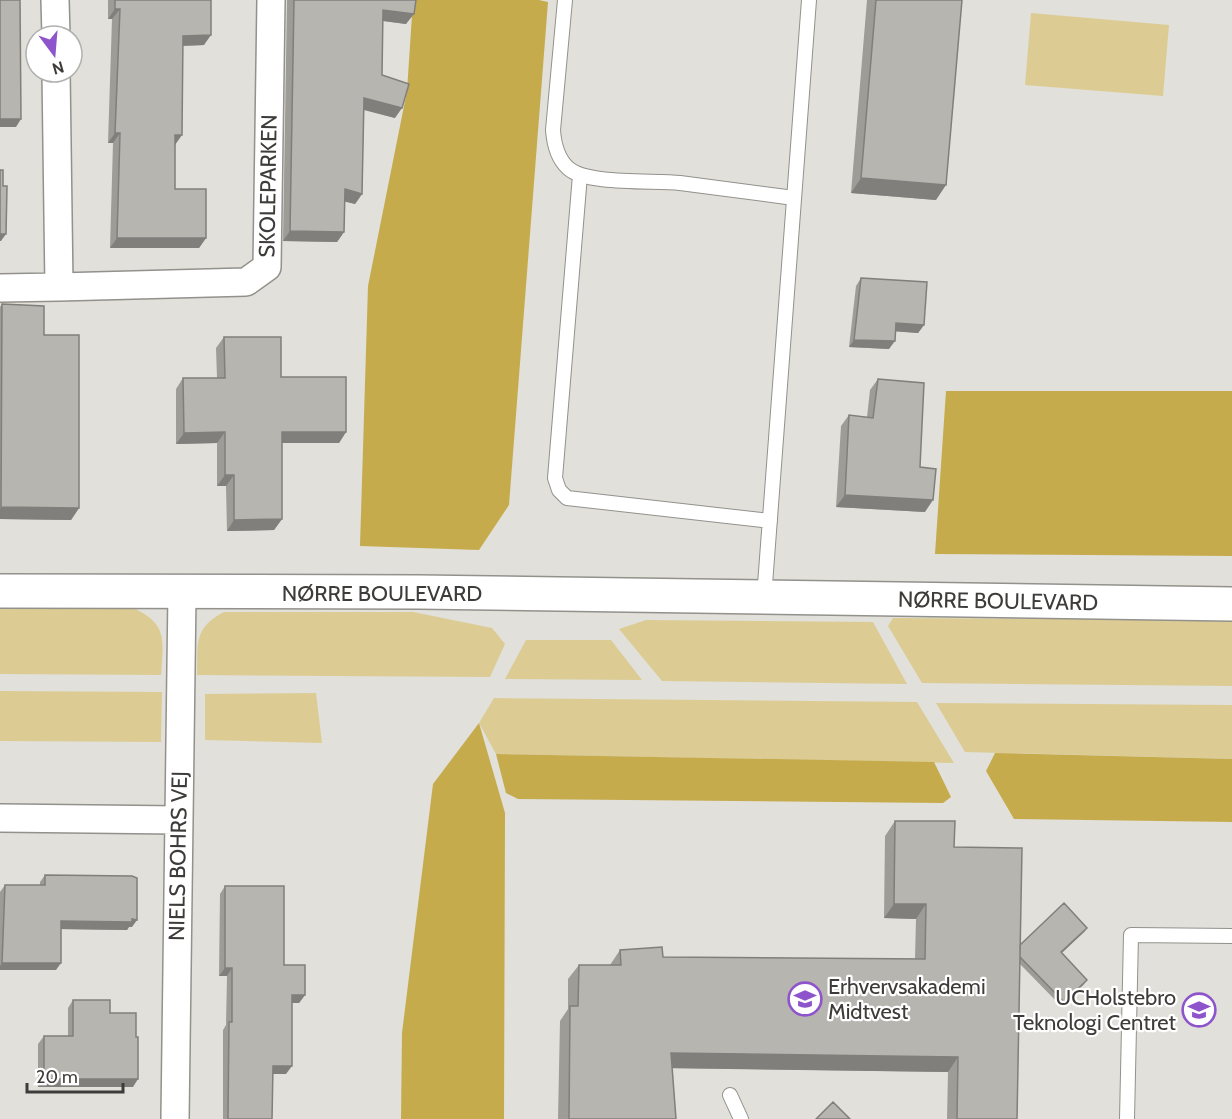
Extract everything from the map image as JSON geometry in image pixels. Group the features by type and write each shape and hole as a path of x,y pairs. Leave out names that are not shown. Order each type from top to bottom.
{"street":[{"path":"55,0 56,24"},
{"name":"SKOLEPARKEN","path":"0,288 246,282 267,267 271,0"},
{"path":"56,84 58,286"},
{"name":"NØRRE BOULEVARD","path":"0,591 419,591 1232,604"},
{"name":"NIELS BOHRS VEJ","path":"175,1119 182,592"},
{"path":"0,818 179,820"}],"lane":[{"path":"565,0 553,130 554,144 568,169 580,175 610,180 677,183 794,198"},
{"path":"764,598 809,0"},
{"path":"580,175 555,478 558,490 567,498 770,521"},
{"path":"1127,1119 1131,935 1232,936"},
{"path":"730,1095 741,1119"}],"shaded area":[{"path":"413,0 539,0 548,2 509,505 479,550 360,546 368,286 407,91"},
{"path":"1031,13 1169,25 1163,96 1025,85"},
{"path":"946,391 1232,391 1232,556 935,554"},
{"path":"0,607 133,608 153,621 161,635 163,653 161,675 0,674"},
{"path":"224,612 413,612 492,628 505,644 490,677 197,675 198,646 202,631 207,624"},
{"path":"893,618 1232,620 1232,686 922,683 888,626"},
{"path":"646,620 873,622 907,684 662,681 619,629"},
{"path":"526,640 611,640 642,680 505,679"},
{"path":"0,691 162,692 161,742 0,741"},
{"path":"316,693 322,743 205,740 205,694"},
{"path":"494,698 917,702 954,763 496,754 479,723"},
{"path":"936,703 1232,705 1232,759 965,752"},
{"path":"479,723 505,813 504,1119 401,1119 402,1033 433,784"},
{"path":"995,753 1232,759 1232,822 1014,819 986,771"},
{"path":"496,754 934,762 951,797 943,803 518,799 506,793"}],"building":[{"path":"0,0 20,0 21,119 0,119"},
{"path":"115,0 211,0 211,35 183,36 182,135 175,135 175,189 206,189 206,238 117,238 120,133 115,133 120,9 115,9"},
{"path":"294,0 416,0 414,14 383,10 382,75 409,84 402,108 364,98 362,194 345,189 344,232 290,231"},
{"path":"876,0 962,0 946,185 861,178"},
{"path":"0,170 3,170 3,186 7,186 6,234 0,234"},
{"path":"861,278 927,282 924,325 896,323 895,341 854,340"},
{"path":"2,304 44,306 44,335 79,335 79,508 1,507"},
{"path":"224,337 281,337 281,377 346,377 346,432 282,432 282,519 234,520 234,475 225,475 225,432 184,433 183,378 225,378"},
{"path":"878,379 924,383 920,467 936,469 933,500 845,495 849,415 873,418"},
{"path":"895,821 955,821 954,847 1022,848 1017,1119 957,1119 958,1057 671,1053 676,1119 569,1119 570,1006 578,1006 579,965 621,965 620,950 662,947 663,957 925,959 926,904 894,904"},
{"path":"45,875 132,876 137,878 137,920 132,919 132,922 61,921 61,963 2,963 5,885 45,885"},
{"path":"225,886 284,886 284,965 305,965 305,995 292,995 292,1066 273,1066 272,1119 228,1119 232,968 225,968"},
{"path":"1064,903 1087,928 1061,952 1087,980 1064,1002 1020,957 1020,945"},
{"path":"73,1000 110,1000 110,1013 136,1013 138,1079 44,1079 44,1036 73,1036"},
{"path":"833,1102 850,1119 816,1119"}],"place":[{"name":"Erhvervsakademi Midtvest","path":"805,999"},
{"name":"UCHolstebro Teknologi Centret","path":"1199,1010"}]}
